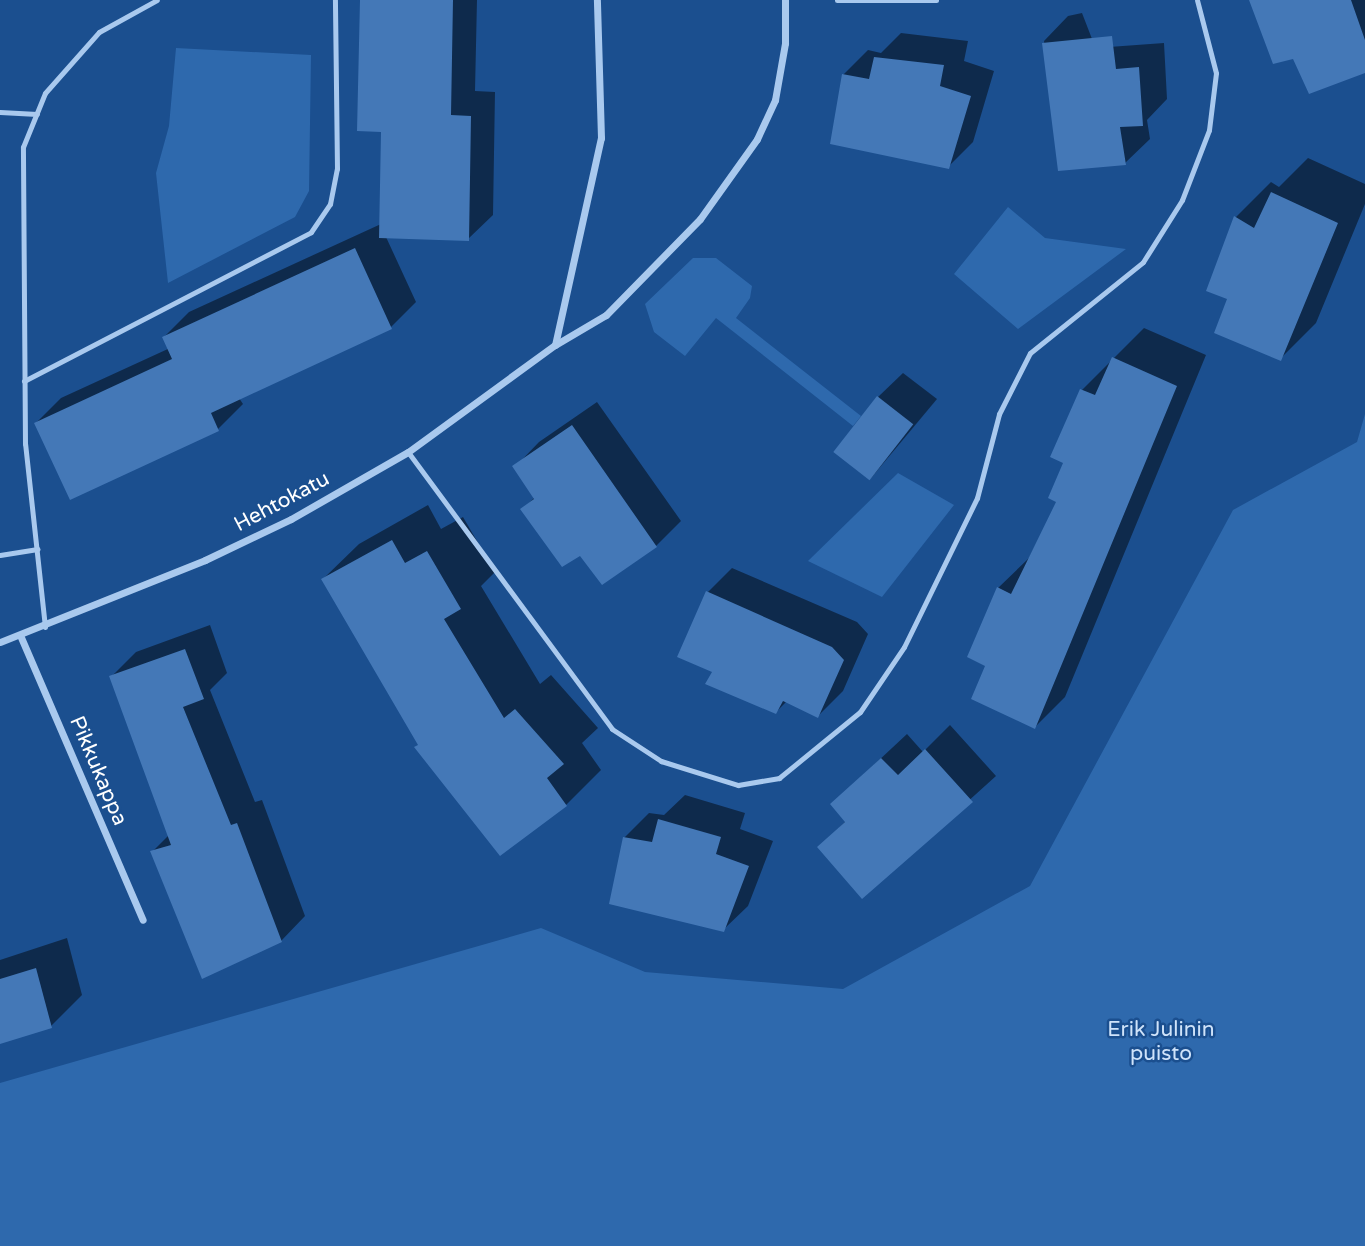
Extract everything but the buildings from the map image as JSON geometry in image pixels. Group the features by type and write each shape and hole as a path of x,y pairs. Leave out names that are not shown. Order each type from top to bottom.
{"street":[{"path":"555,345 601,138 597,0"},
{"name":"Hehtokatu","path":"0,642 45,627 291,519 408,453 555,345 607,315 700,219 739,169 775,100 785,43 785,0"},
{"name":"Pikkukappa","path":"20,635 143,920"}],"lane":[{"path":"45,627 25,444 23,147 45,93 99,32 157,0"},
{"path":"24,381 311,232 330,204 337,169 335,0"},
{"path":"837,0 936,0"},
{"path":"408,453 612,729 661,761 738,785 779,778 859,712 904,647 977,498 999,414 1030,353 1143,262 1182,200 1209,130 1216,74 1197,0"},
{"path":"0,112 37,114"},
{"path":"0,555 38,549"}],"green space":[{"path":"176,48 311,55 309,191 295,217 168,283 156,173 169,126"},
{"path":"1008,207 1045,238 1126,249 1018,329 954,274"},
{"path":"693,258 716,258 752,286 750,298 736,318 861,416 853,426 716,318 685,356 654,332 645,304"},
{"name":"Erik Julinin puisto","path":"1365,414 1365,1246 0,1246 0,1083 541,928 645,972 843,989 1030,886 1233,510 1357,442"},
{"path":"898,473 954,505 882,597 808,561"}]}
